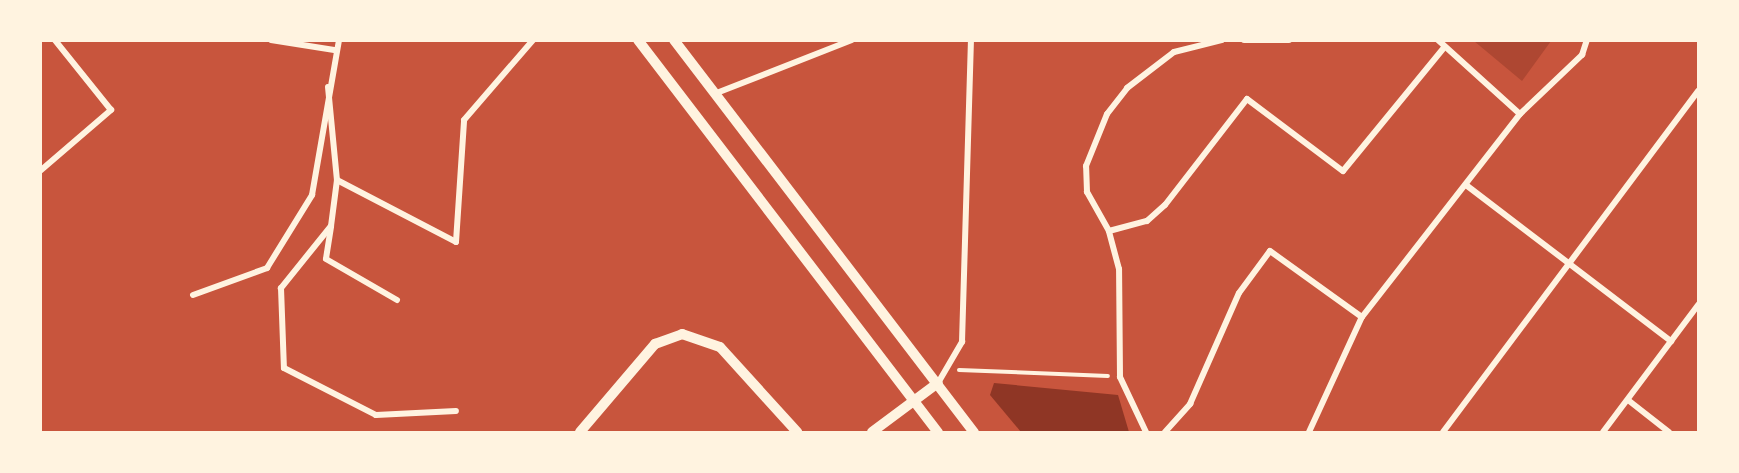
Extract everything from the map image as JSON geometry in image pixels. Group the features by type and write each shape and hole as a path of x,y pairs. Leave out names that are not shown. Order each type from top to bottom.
{"street":[{"path":"40,171 111,110 55,40"},
{"path":"271,40 334,50"},
{"path":"193,295 267,268 312,195 334,50 339,40"},
{"path":"337,180 456,242 464,120 533,40"},
{"path":"638,40 938,432"},
{"path":"674,40 713,94 974,432"},
{"path":"713,94 852,40"},
{"path":"872,432 938,383 944,369 962,342 971,40"},
{"path":"1146,432 1120,376 1119,269 1109,231 1087,192 1086,166 1107,114 1127,88 1174,52 1222,40"},
{"path":"1244,40 1289,40"},
{"path":"1438,40 1443,49 1520,114"},
{"path":"1309,432 1362,316 1466,186 1520,114 1582,55 1587,40"},
{"path":"1109,231 1147,221 1165,205 1247,99 1342,171 1443,49"},
{"path":"328,87 337,180 326,259 396,300"},
{"path":"1443,432 1698,91"},
{"path":"1466,186 1566,266 1671,341"},
{"path":"331,226 281,288 284,368 376,415 456,411"},
{"path":"1166,432 1190,404 1239,293 1270,251 1362,316"},
{"path":"1604,432 1698,304"},
{"path":"580,432 655,344 682,334 720,347 797,432"},
{"path":"1628,400 1669,432"}],"path":[{"path":"944,369 1120,376"}],"shaded area":[{"path":"1474,41 1551,41 1522,81"},
{"path":"994,383 1118,395 1129,432 1021,432 990,395"}]}
